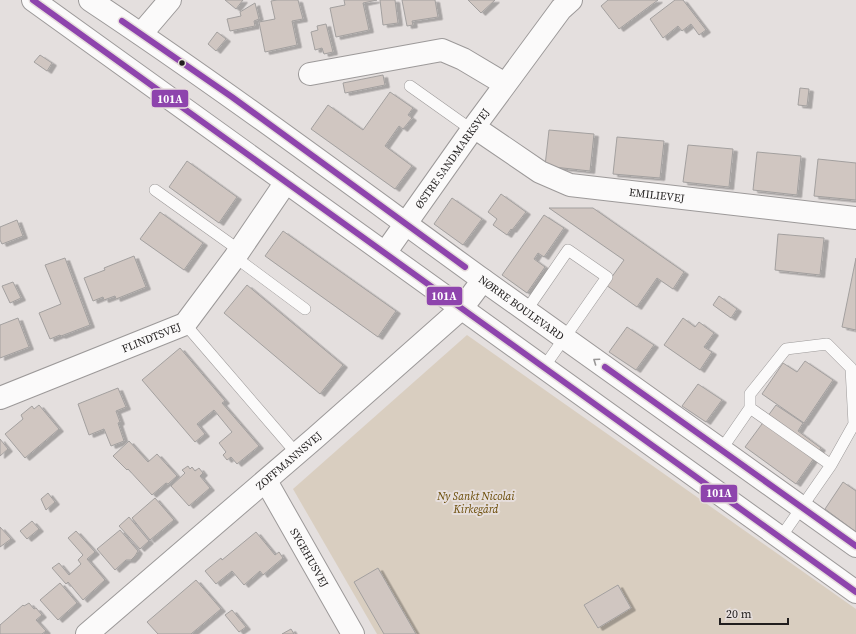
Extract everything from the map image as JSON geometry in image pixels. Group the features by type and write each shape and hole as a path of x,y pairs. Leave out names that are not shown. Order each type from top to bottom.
{"street":[{"path":"33,0 856,592"},
{"name":"NØRRE BOULEVARD","path":"90,0 232,97 526,311 856,546"},
{"path":"141,34 170,0"},
{"name":"ØSTRE SANDMARKSVEJ","path":"385,253 561,3"},
{"path":"310,74 442,50 463,59 505,84"},
{"name":"EMILIEVEJ","path":"473,129 540,172 570,185 856,218"},
{"name":"FLINDTSVEJ","path":"0,398 185,324 237,253 286,182"},
{"name":"ZOFFMANNSVEJ","path":"87,634 266,482 462,308 483,280"},
{"name":"SYGEHUSVEJ","path":"266,482 353,634"}],"lane":[{"path":"410,86 473,129"},
{"path":"155,190 237,253 305,309"},
{"path":"526,311 568,250 607,277 544,367"},
{"path":"185,324 297,454"},
{"path":"721,450 750,408 750,394 786,348 827,344 851,368 854,424 831,465 781,537"},
{"path":"750,408 831,465"}],"green space":[{"name":"Ny Sankt Nicolai Kirkegård","path":"467,335 856,609 856,634 377,634 293,489"}],"building":[{"path":"225,0 243,0 236,9"},
{"path":"298,0 303,19 292,21 297,45 265,52 259,22 275,19 271,1"},
{"path":"344,0 377,0 363,3 369,30 336,37 330,8 345,5"},
{"path":"380,0 395,0 398,23 383,25"},
{"path":"402,0 435,0 438,17 412,21 413,25 407,26"},
{"path":"468,0 495,0 481,13"},
{"path":"608,0 658,0 619,29 601,6"},
{"path":"675,0 683,0 706,30 699,35 691,24 682,31 678,26 663,38 650,19"},
{"path":"255,3 259,19 254,21 255,26 230,31 227,19 241,16 240,12"},
{"path":"326,24 333,52 324,54 322,48 315,50 311,32 318,30 317,26"},
{"path":"217,32 226,39 216,51 208,44"},
{"path":"40,55 52,63 47,71 34,62"},
{"path":"383,75 385,85 345,93 343,83"},
{"path":"800,88 809,89 807,106 798,105"},
{"path":"390,92 413,108 408,115 412,118 403,129 399,126 385,146 412,166 395,189 311,129 328,105 363,130"},
{"path":"549,130 594,134 590,171 545,166"},
{"path":"617,137 664,141 660,178 613,174"},
{"path":"688,145 733,149 729,187 683,182"},
{"path":"757,152 801,156 797,195 753,190"},
{"path":"818,159 856,163 856,200 814,196"},
{"path":"187,161 237,197 219,223 169,187"},
{"path":"501,194 526,212 507,235 493,225 497,219 488,212"},
{"path":"452,198 482,219 463,245 434,224"},
{"path":"549,208 593,208 684,272 673,289 657,278 637,307 606,285 624,260"},
{"path":"160,212 203,243 184,270 140,239"},
{"path":"544,215 564,228 544,257 538,253 534,259 545,267 527,293 502,275"},
{"path":"17,220 23,236 2,244 0,240 0,227"},
{"path":"283,231 396,311 378,337 265,256"},
{"path":"778,234 824,238 820,275 775,270"},
{"path":"134,256 146,287 116,299 115,296 104,300 103,297 93,301 84,278"},
{"path":"65,258 90,325 50,339 39,313 61,304 45,265"},
{"path":"856,258 856,330 842,327"},
{"path":"13,282 21,298 10,303 2,286"},
{"path":"247,285 343,365 320,394 224,313"},
{"path":"719,296 737,309 731,318 713,305"},
{"path":"18,318 29,347 0,358 0,325"},
{"path":"683,318 695,327 699,322 714,333 704,347 712,352 700,370 664,345"},
{"path":"627,327 654,345 636,370 609,352"},
{"path":"180,348 225,401 222,403 259,446 237,464 231,457 227,460 223,455 226,452 219,443 232,432 214,410 197,424 205,434 195,442 142,380"},
{"path":"805,361 833,380 804,423 762,394 783,363 797,372"},
{"path":"698,384 722,400 706,422 682,406"},
{"path":"118,388 126,407 116,411 124,441 111,446 104,429 89,435 78,404"},
{"path":"39,405 59,429 25,458 5,434 23,419 21,415 32,406 34,409"},
{"path":"776,405 803,423 798,431 821,448 796,484 745,447"},
{"path":"0,439 8,449 0,456"},
{"path":"129,441 148,462 157,454 177,476 152,495 128,469 127,470 113,456"},
{"path":"188,466 190,469 192,467 195,471 199,468 203,473 200,476 210,488 189,506 171,486 185,473 182,470"},
{"path":"843,482 856,491 856,532 825,509"},
{"path":"48,493 55,502 46,510 41,499"},
{"path":"155,498 174,520 150,540 132,518"},
{"path":"129,517 149,541 140,549 119,526"},
{"path":"32,521 39,529 27,539 20,531"},
{"path":"0,527 11,539 0,547"},
{"path":"120,530 138,551 131,560 126,560 115,570 97,549"},
{"path":"76,531 95,552 87,559 105,580 83,600 68,582 66,584 52,568 59,563 69,575 81,564 78,560 83,555 68,538"},
{"path":"256,532 275,555 279,552 283,558 263,575 260,571 244,585 232,571 216,584 205,571 221,558 222,560"},
{"path":"378,568 416,634 384,634 354,582"},
{"path":"196,580 221,609 191,634 158,634 147,622"},
{"path":"60,583 77,603 58,620 40,600"},
{"path":"618,585 631,608 598,628 584,605"},
{"path":"29,603 42,615 36,620 46,631 42,634 0,634 0,625 23,605 24,606"},
{"path":"232,610 246,627 239,632 225,615"},
{"path":"291,629 294,634 282,634"}],"transit line":[{"name":"101A","path":"33,0 856,592"},
{"name":"101A","path":"122,21 232,97 465,267"},
{"name":"101A","path":"605,367 856,546"}]}
